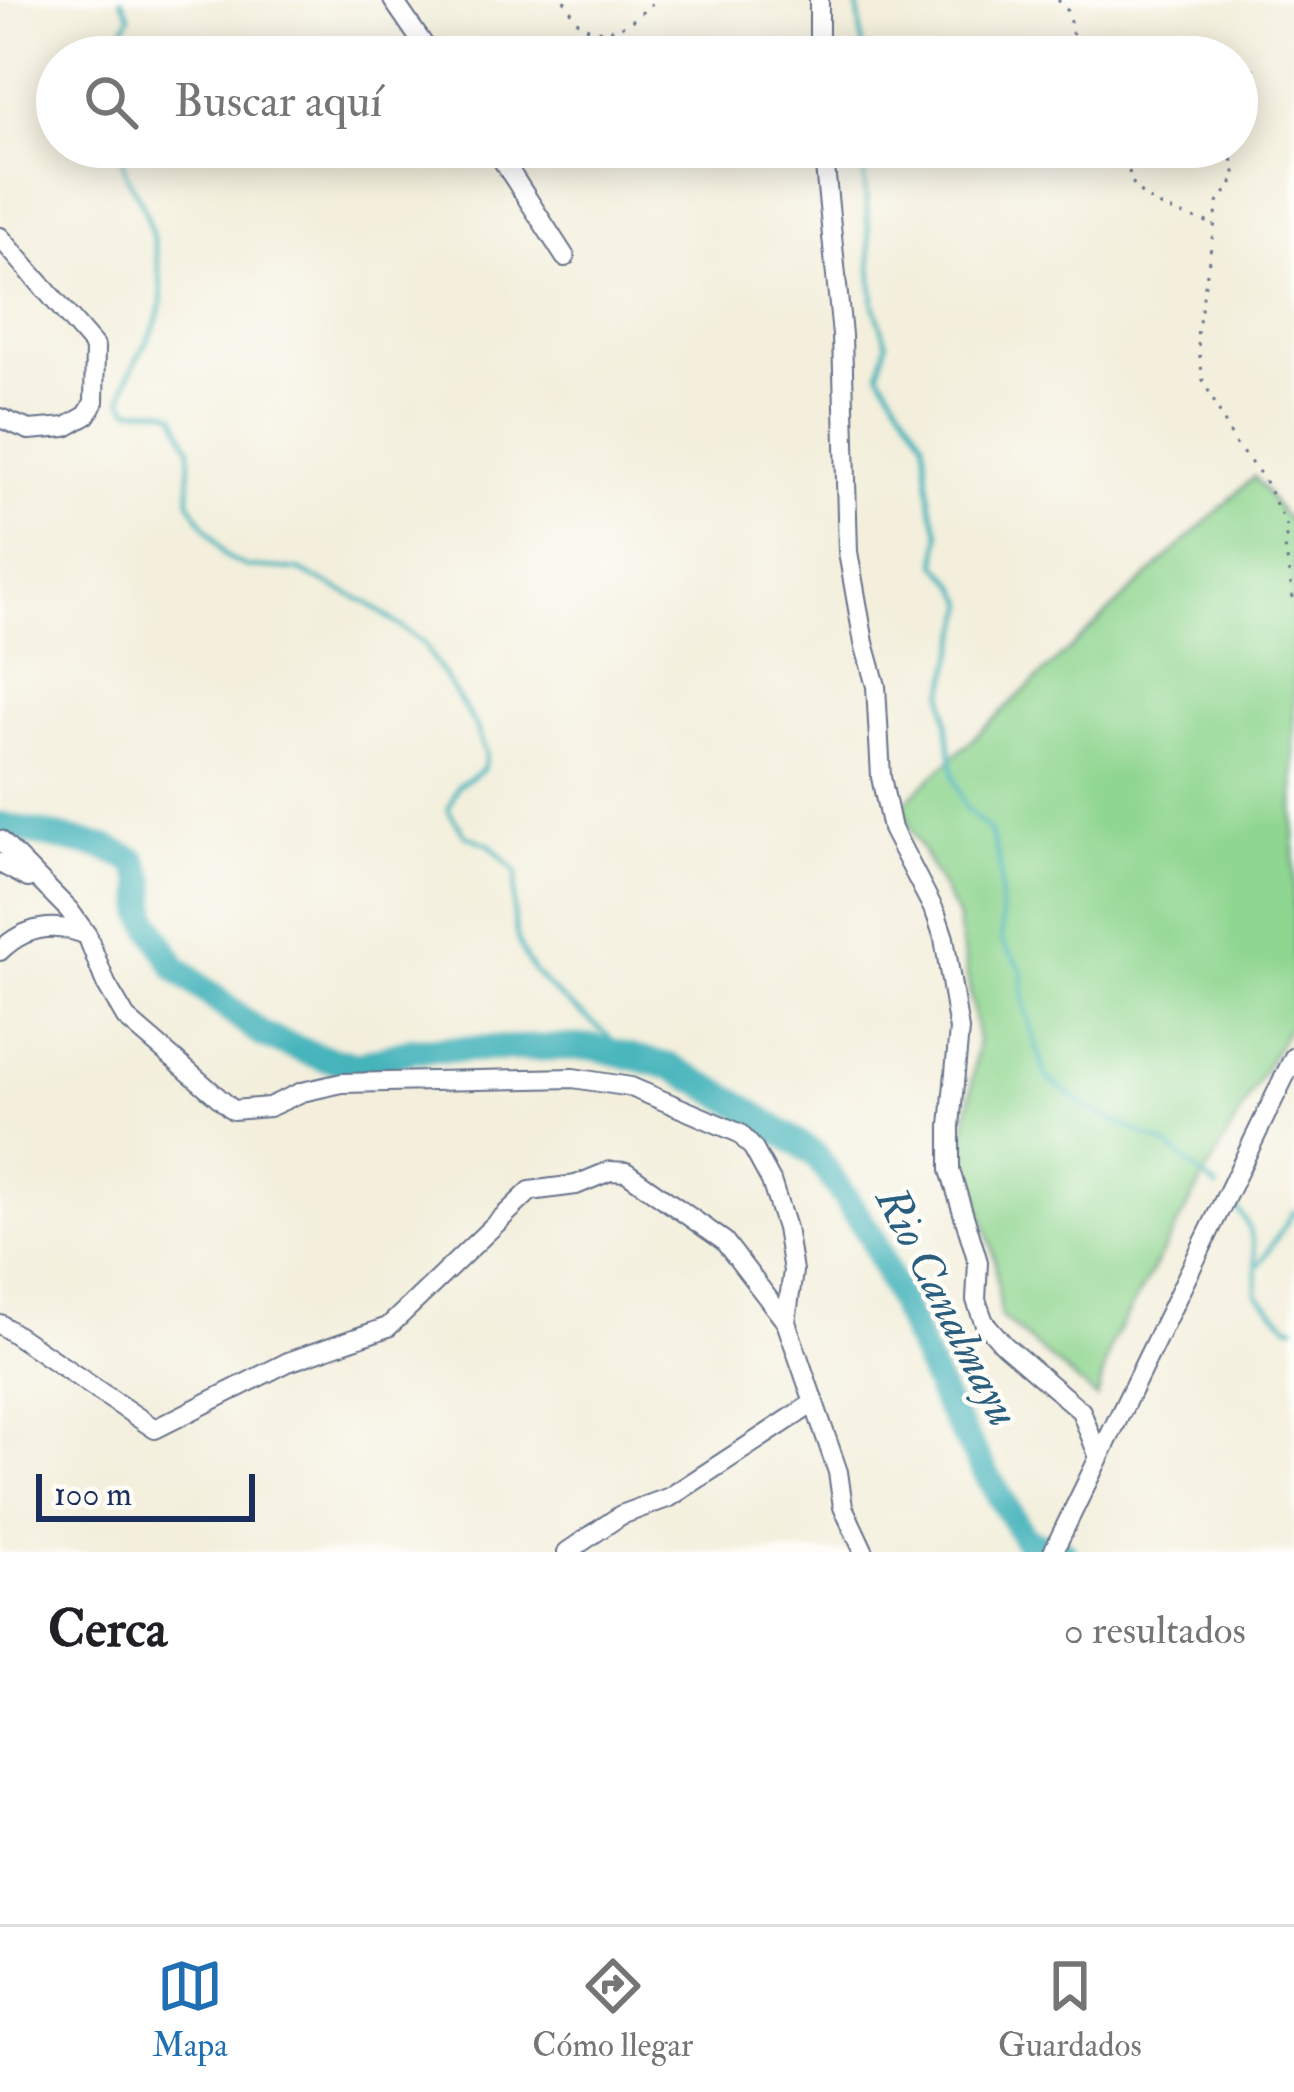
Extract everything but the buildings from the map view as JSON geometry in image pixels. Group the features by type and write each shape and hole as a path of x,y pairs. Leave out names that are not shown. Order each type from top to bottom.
{"street":[{"path":"393,0 418,36"},
{"path":"819,0 819,36"},
{"path":"508,168 565,257"},
{"path":"826,168 842,334 848,552 876,686 881,777 892,829 944,938 959,1030 950,1170 978,1262 976,1300 984,1322 1004,1345 1081,1411 1116,1425"},
{"path":"0,237 95,347 94,402 87,415 66,427 29,430 0,418"},
{"path":"0,840 69,910 87,935 106,984 126,1018 233,1110 268,1107 302,1092 342,1083 573,1078 631,1087 740,1133 771,1181 786,1228 793,1271 787,1322"},
{"path":"0,863 43,886"},
{"path":"0,951 38,928 59,925 87,935"},
{"path":"1053,1552 1294,1057"},
{"path":"0,1324 155,1429 288,1362 388,1327 530,1191 576,1185 610,1171 626,1172 724,1240 787,1322 838,1472 843,1507 864,1552"},
{"path":"568,1552 621,1515 670,1497 812,1404"},
{"path":"1081,1411 1094,1463"}],"path":[{"path":"564,0 580,25 610,32"},
{"path":"606,36 628,25 656,0"},
{"path":"1058,0 1068,11 1073,36"},
{"path":"1129,168 1141,194 1163,207 1215,224"},
{"path":"1234,168 1236,177 1218,203 1197,335 1203,380 1236,445 1263,477 1287,527 1285,548 1294,604"}],"green space":[{"path":"1254,477 1288,521 1294,517 1294,1017 1111,1344 1097,1398 1001,1317 995,1260 963,1146 978,1040 957,916 911,829 904,803"}],"waterway":[{"path":"120,36 130,16 121,0"},
{"path":"857,0 861,36"},
{"path":"125,168 150,228 161,306 123,400 129,409 166,410 175,415 190,448 189,502 226,557 248,567 298,570 368,603 423,643 477,728 486,755 483,770 458,786 448,810 465,835 490,845 517,873 514,910 518,939 528,962 543,982 630,1056"},
{"path":"864,168 874,305 887,343 879,372 924,440 931,505 940,535 937,564 967,604 944,693 953,774 965,807 990,831 1000,864 1002,942 1022,969 1025,1007 1046,1077 1087,1108 1168,1146 1217,1188"},
{"name":"Rio Canalmayu","path":"0,825 107,848 135,861 144,882 145,915 176,968 262,1035 357,1065 413,1050 594,1047 672,1067 816,1155 871,1236 945,1403 1026,1541 1063,1552"},
{"path":"1231,1202 1251,1234 1257,1294 1294,1326"},
{"path":"1259,1265 1294,1211"}]}
